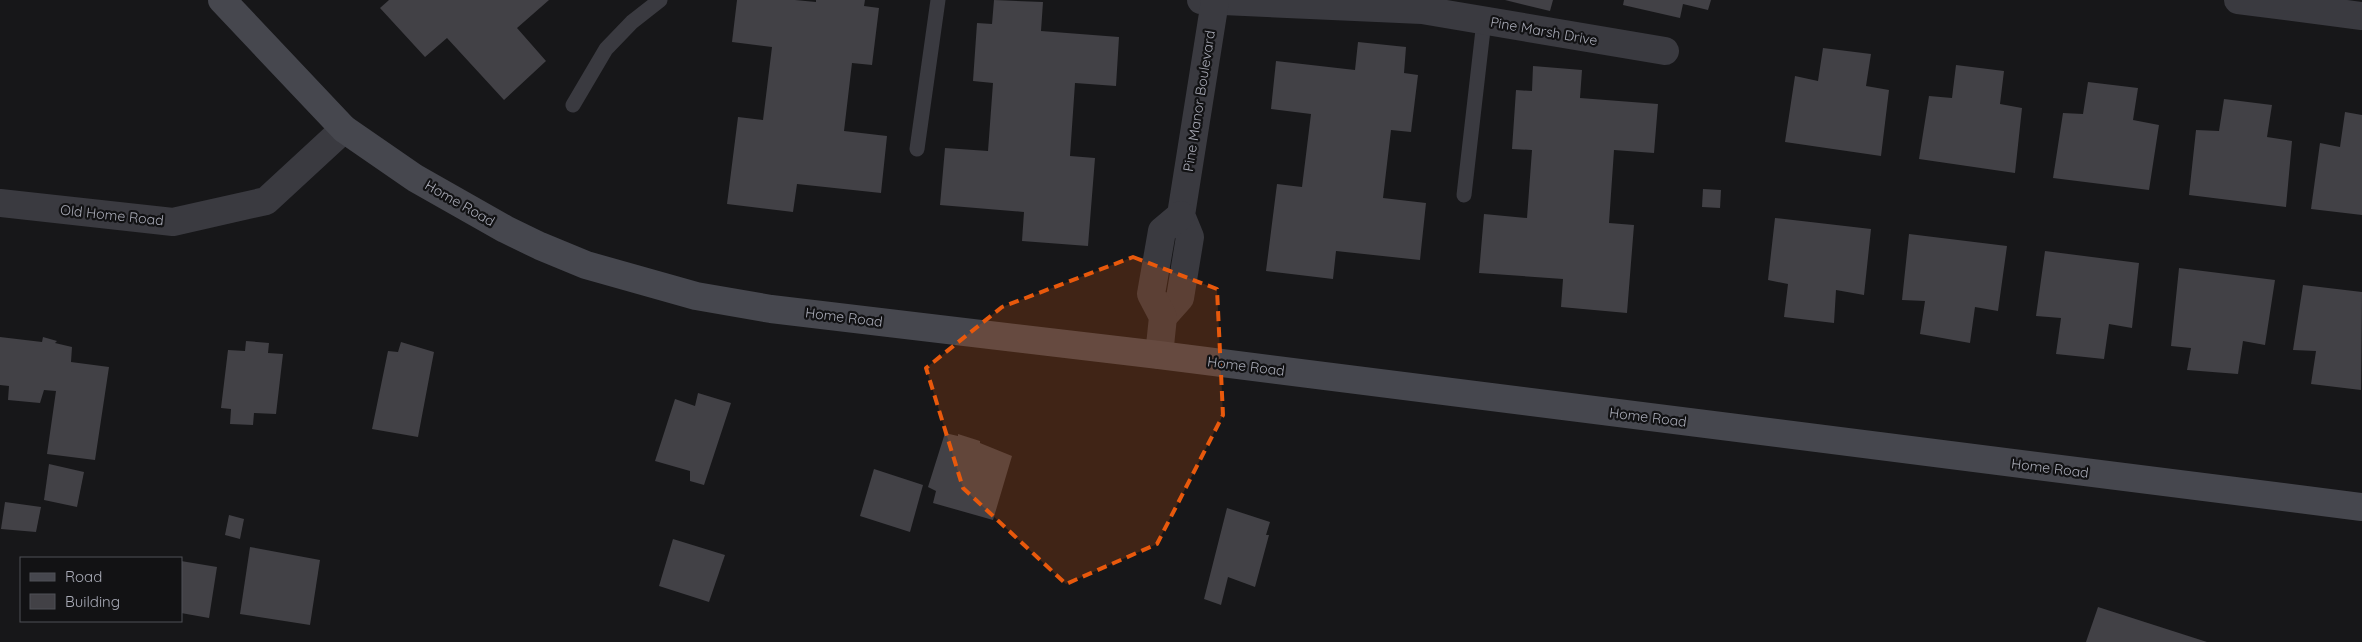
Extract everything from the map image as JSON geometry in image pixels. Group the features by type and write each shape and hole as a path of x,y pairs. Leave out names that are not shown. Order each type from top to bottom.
{"street":[{"name":"Home Road","path":"222,0 344,129 415,178 505,229 586,265 696,296 771,309 1159,355 2362,507"},
{"path":"2238,0 2362,16"},
{"name":"Pine Marsh Drive","path":"1208,1 1423,5 1484,21 1665,51"},
{"name":"Pine Manor Boulevard","path":"1159,355 1163,317 1151,294 1162,231 1180,215 1208,1"},
{"name":"Old Home Road","path":"0,203 173,222 266,201 344,129"}],"lane":[{"path":"573,105 606,49 632,22 660,0"},
{"path":"917,150 938,0"},
{"path":"1464,194 1484,21"}],"highlighted area":[{"path":"1133,257 1217,289 1223,415 1157,544 1066,584 963,488 926,368 1002,307"}],"building":[{"path":"389,0 549,0 517,28 546,61 504,100 447,38 425,57 380,8"},
{"path":"737,0 816,2 816,0 865,0 864,6 879,8 872,65 852,63 844,131 887,136 881,193 797,184 793,212 727,204 738,117 763,120 772,47 732,42"},
{"path":"994,0 1043,2 1041,31 1119,37 1116,86 1075,83 1070,156 1095,158 1088,246 1022,241 1024,212 940,205 945,148 988,151 993,83 973,81 977,23 992,24"},
{"path":"1505,0 1553,0 1550,11"},
{"path":"1624,0 1711,0 1708,10 1683,4 1680,18 1623,5"},
{"path":"1358,42 1406,47 1404,73 1418,75 1411,132 1391,130 1383,198 1426,203 1420,260 1336,251 1333,279 1266,271 1277,184 1302,187 1311,114 1271,109 1276,61 1355,70"},
{"path":"1823,48 1871,54 1866,86 1889,90 1881,156 1785,142 1795,76 1818,81"},
{"path":"1956,65 2004,71 2000,104 2022,108 2015,173 1919,159 1929,96 1952,98"},
{"path":"1533,66 1582,70 1580,98 1658,104 1654,153 1614,150 1609,223 1634,225 1627,313 1561,307 1563,279 1479,273 1484,214 1527,218 1532,150 1512,149 1516,90 1532,91"},
{"path":"2088,82 2138,88 2133,120 2159,125 2149,190 2053,178 2063,113 2083,114"},
{"path":"2224,99 2272,105 2267,137 2292,141 2286,207 2189,195 2196,130 2219,131"},
{"path":"2345,112 2362,115 2362,215 2311,209 2320,143 2340,147"},
{"path":"1703,189 1721,190 1720,208 1702,207"},
{"path":"1775,218 1871,229 1864,295 1836,290 1834,323 1784,317 1788,284 1768,280"},
{"path":"1909,234 2007,246 1998,311 1975,307 1970,343 1920,334 1925,301 1902,300"},
{"path":"2045,251 2139,263 2132,328 2109,324 2104,359 2056,354 2061,318 2036,316"},
{"path":"2179,268 2275,280 2265,345 2243,341 2238,374 2187,370 2191,348 2171,346"},
{"path":"2303,285 2362,292 2361,390 2311,384 2316,351 2293,350"},
{"path":"0,337 42,342 43,337 57,341 55,343 72,347 71,362 109,367 95,460 47,454 56,391 44,390 40,403 8,400 9,386 0,385"},
{"path":"246,341 269,343 268,353 283,354 276,414 254,413 253,425 230,424 231,409 221,408 228,350 245,351"},
{"path":"401,342 434,352 418,437 372,429 388,351 398,352"},
{"path":"698,393 731,403 704,485 690,481 690,471 655,461 675,399 695,406"},
{"path":"945,433 958,436 958,434 980,441 980,443 1012,456 993,520 933,503 936,491 928,487"},
{"path":"49,464 84,472 77,507 44,500"},
{"path":"874,469 923,485 910,532 860,516"},
{"path":"5,502 41,507 36,532 1,529"},
{"path":"1227,508 1270,522 1266,535 1269,535 1255,587 1228,577 1221,605 1204,599"},
{"path":"229,515 244,519 240,539 225,535"},
{"path":"673,539 725,555 709,602 659,586"},
{"path":"250,547 320,560 310,625 240,614"},
{"path":"182,561 217,567 209,618 182,613"},
{"path":"2098,607 2207,642 2086,642"}]}
